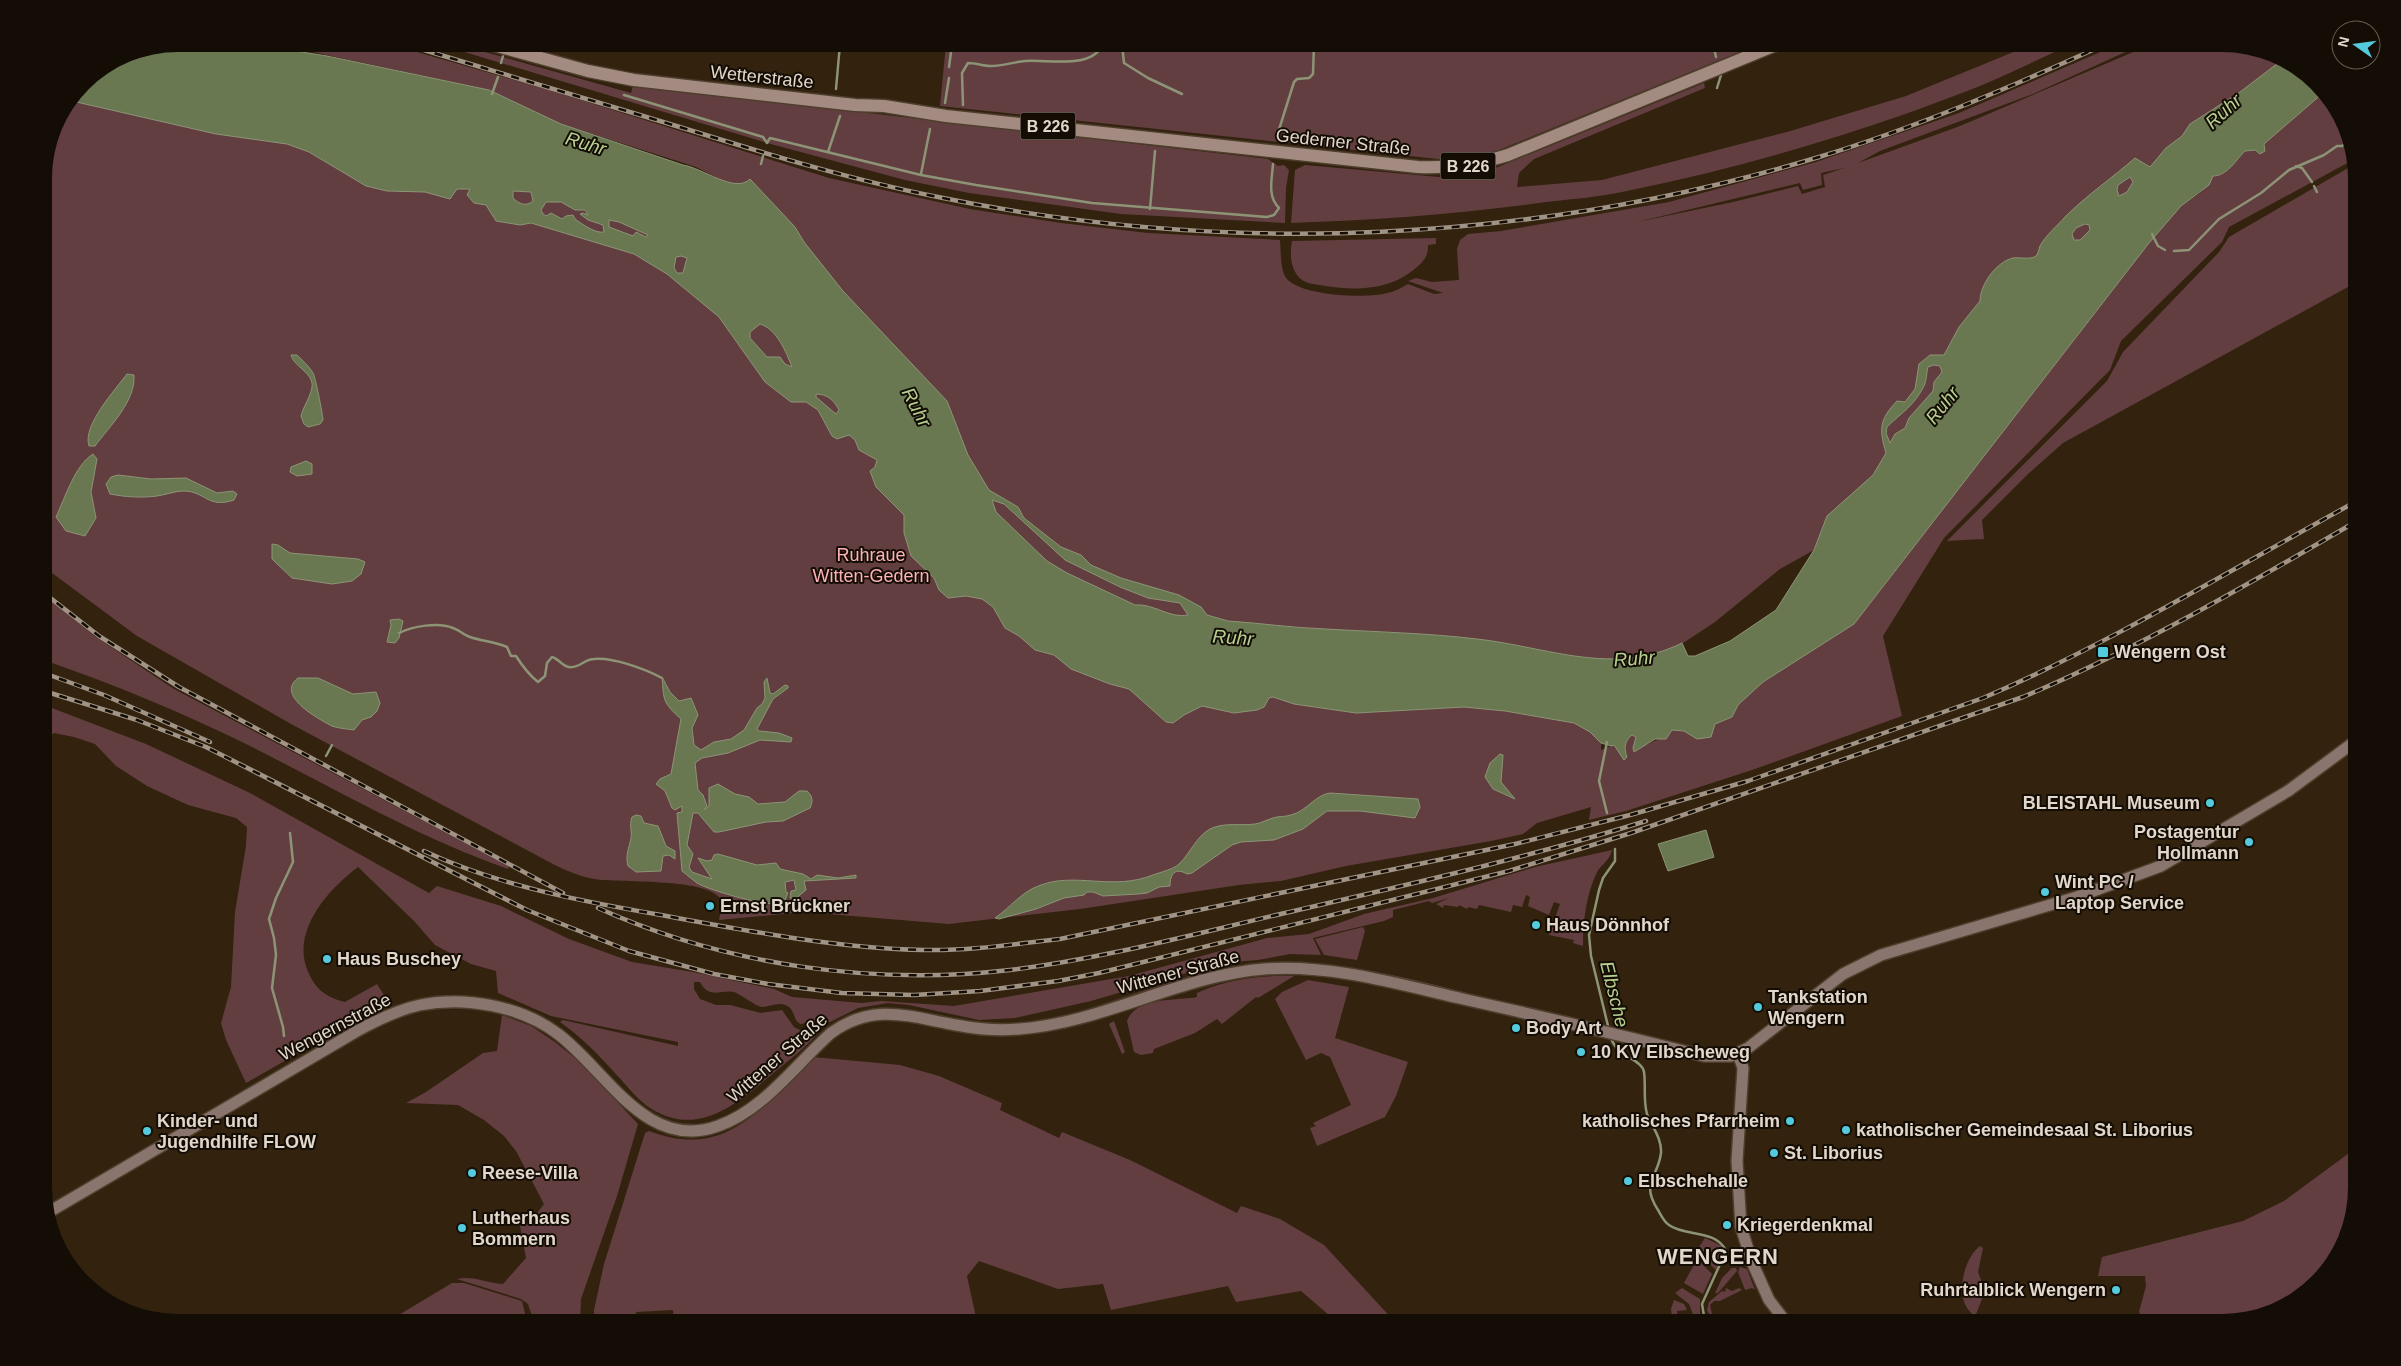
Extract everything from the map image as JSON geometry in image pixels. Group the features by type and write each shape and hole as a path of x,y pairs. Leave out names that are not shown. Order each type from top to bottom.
{"main road":[{"name":"Gederner Straße","path":"884,106 955,117 1418,168 1450,168 1479,163 1508,154 1758,52"},
{"name":"Wetterstraße","path":"522,53 588,71 634,80 855,105 884,106"},
{"path":"1780,1314 1769,1300 1741,1227 1737,1161 1743,1068 1738,1054 1859,965 1924,941 2099,890 2161,866 2288,791 2348,747"},
{"name":"Wittener Straße","path":"690,1132 717,1127 745,1112 769,1093 831,1033 843,1024 860,1018 900,1014 979,1029 1005,1030 1037,1027 1078,1018 1218,976 1282,968 1349,974 1713,1057 1738,1054"},
{"name":"Wengernstraße","path":"55,1209 357,1031 387,1015 427,1004 460,1003 491,1006 536,1021 557,1033 577,1050 623,1098 645,1117 665,1127 690,1132"}],"green space":[{"path":"1739,52 1499,150 1470,158 1438,159 940,106 945,53"},
{"path":"2013,52 2055,52 1990,82 1880,123 1754,161 1669,182 1607,195 1482,210 1419,216 1291,223 1295,170 1305,165 1439,177 1465,175 1498,167 1704,83 1705,88 1534,159 1519,173 1517,187 1602,180 1787,132 1906,96"},
{"name":"Ruhraue Witten-Gedern","path":"2100,52 2125,52 2033,94 1880,151 1858,163 1960,126 2133,52 2222,52 2255,57 2284,68 2247,95 1950,364 1891,462 1817,542 1814,550 1780,569 1715,622 1671,651 1595,736 1601,743 1601,750 1614,745 1627,757 1625,745 1632,735 1636,737 1633,748 1666,738 1672,730 1684,731 1697,739 1715,724 1732,717 1738,705 1763,682 1854,624 2149,243 2181,206 2201,192 2213,176 2227,170 2245,151 2255,150 2260,154 2265,151 2264,144 2318,97 2342,138 2347,163 2229,227 2222,242 2121,341 2110,370 1944,538 1883,636 1902,716 1755,769 1626,811 1589,820 1591,807 1537,823 1523,834 1346,866 1281,881 1239,885 1080,909 949,924 804,912 719,920 721,902 719,897 710,891 660,882 594,879 573,873 553,864 291,724 137,636 53,574 53,170 62,130 81,100 280,140 463,183 537,192 602,212 754,183 750,179 743,184 731,185 696,167 561,124 489,90 317,53 420,53 546,89 829,178 970,209 1061,223 1148,233 1280,240 1284,274 1293,284 1319,292 1364,296 1398,290 1408,284 1434,294 1443,293 1408,281 1416,278 1432,282 1459,280 1457,249 1460,240 1468,234 1501,231 1669,202 1816,162 1959,113","holes":["1844,168 1823,175 1825,187 1802,194 1798,186 1637,222 1800,183 1803,190 1822,185 1821,173"]},
{"path":"467,53 488,53 631,93 633,86 1268,159 1278,166 1284,165 1289,170 1286,188 1285,223 1121,214 969,193 905,180 767,143"},
{"path":"2348,168 2348,287 2063,443 2027,475 1982,520 1984,539 1947,541 2107,381 2123,352 2219,252 2229,237"},
{"path":"1436,238 1436,244 1428,245 1426,258 1407,275 1374,287 1337,288 1306,282 1297,275 1291,258 1292,241"},
{"path":"53,602 96,637 174,689 509,866 508,869 440,842 244,743 120,688 53,663"},
{"path":"53,708 146,744 250,793 429,893 437,886 501,906 569,939 632,962 693,972 774,989 792,997 862,1003 881,1001 954,1006 1129,976 1267,938 1309,934 1364,914 1433,898 1535,867 1612,850 1608,859 1597,872 1590,890 1583,946 1573,943 1574,940 1549,935 1560,904 1554,902 1549,915 1528,906 1530,897 1526,895 1522,907 1513,905 1511,912 1479,905 1477,909 1468,907 1467,909 1459,905 1458,907 1444,905 1443,908 1436,904 1449,898 1393,910 1393,917 1384,921 1313,938 1321,955 1290,954 1233,962 1193,971 1091,1001 1015,1018 979,1020 909,1005 888,1003 858,1008 830,1022 814,1021 801,1024 796,1020 791,1009 785,1005 779,1004 762,1007 734,992 716,993 707,991 700,982 694,982 694,989 700,999 716,1005 730,1005 761,1013 782,1010 794,1027 802,1031 816,1025 821,1029 794,1056 734,1104 703,1118 686,1120 668,1117 650,1108 635,1096 588,1045 560,1022 563,1020 678,1046 678,1042 551,1016 498,993 496,971 471,964 435,945 414,921 358,867 334,888 314,915 307,930 304,945 304,961 313,982 329,996 345,1002 377,984 389,1003 246,1083 226,1040 221,1023 231,987 235,912 246,846 247,827 236,818 188,805 147,786 116,766 95,744 54,733"},
{"path":"1363,927 1365,931 1357,960 1324,955 1315,939"},
{"path":"1285,962 1317,964 1383,973 1545,1013 1364,972 1227,969 1190,977 1080,1011 1193,975 1242,965"},
{"path":"1269,976 1294,976 1258,998 1256,997 1222,1024 1217,1019 1195,1033 1154,1049 1153,1053 1141,1055 1134,1052 1127,1021 1139,1007 1158,1001 1197,997 1197,993 1232,981"},
{"path":"1308,980 1349,987 1335,1038 1408,1062 1396,1096 1385,1117 1317,1146 1310,1128 1316,1126 1313,1123 1351,1105 1330,1057 1321,1053 1306,1060 1275,999 1282,992"},
{"path":"502,1015 531,1026 581,1063 638,1124 617,1196 581,1299 580,1314 531,1314 528,1304 521,1299 457,1279 469,1278 503,1284 526,1258 520,1226 532,1220 544,1204 516,1151 504,1136 484,1120 458,1105 406,1103 426,1092 483,1053 497,1051"},
{"path":"1114,1021 1125,1052 1122,1054 1109,1024"},
{"path":"813,1057 900,1065 939,1076 1002,1103 1000,1110 1059,1138 1062,1132 1130,1160 1237,1213 1241,1206 1280,1219 1324,1245 1388,1314 1328,1314 1301,1291 1236,1302 1228,1286 1111,1310 1103,1284 1058,1289 979,1261 967,1276 975,1314 673,1314 673,1310 636,1312 636,1314 594,1314 604,1264 645,1133 649,1131 688,1140 722,1134 752,1116 802,1070"},
{"path":"2348,1154 2347,1204 2339,1236 2332,1250 2312,1277 2285,1297 2271,1304 2255,1309 2222,1314 2140,1314 2139,1312 2146,1286 2145,1276 2098,1276 2102,1257 2243,1221 2284,1201"},
{"path":"1705,1238 1720,1245 1724,1251 1716,1270 1705,1260 1712,1257 1708,1249 1698,1255 1695,1253"},
{"path":"1980,1246 1983,1248 1978,1272 1985,1291 1976,1314 1972,1314 1964,1301 1962,1284 1966,1266"},
{"path":"1697,1259 1712,1274 1703,1294 1684,1283"},
{"path":"1740,1267 1747,1269 1755,1290 1752,1288 1745,1290 1738,1272"},
{"path":"1732,1268 1736,1268 1737,1271 1718,1293 1715,1293 1722,1278"},
{"path":"452,1283 464,1283 522,1301 525,1314 400,1314"},
{"path":"1682,1288 1700,1299 1700,1314 1693,1314 1689,1304 1675,1293"},
{"path":"1726,1288 1732,1291 1739,1288 1742,1290 1720,1301 1714,1301 1710,1305 1712,1314 1709,1314 1707,1310 1709,1302 1722,1291 1725,1292"},
{"path":"1674,1300 1684,1304 1687,1310 1677,1311 1677,1314 1672,1314"}],"water":[{"name":"Ruhr","path":"170,53 308,53 489,90 561,124 691,167 718,179 736,184 744,183 750,179 795,227 804,242 843,291 947,401 968,455 989,490 1018,507 1024,518 1061,547 1081,555 1091,565 1121,578 1179,595 1201,607 1207,615 1228,621 1301,628 1458,637 1580,657 1606,659 1631,658 1656,653 1682,643 1688,656 1695,656 1730,641 1776,610 1814,550 1827,516 1873,475 1886,453 1882,437 1884,419 1897,401 1905,402 1915,389 1919,364 1930,355 1944,355 1959,327 1980,301 1986,281 1995,269 2013,258 2036,256 2045,238 2065,217 2135,158 2150,167 2166,148 2182,136 2190,124 2240,92 2276,65 2306,84 2318,97 2264,144 2265,151 2260,154 2255,150 2245,151 2227,170 2213,176 2209,185 2181,206 2149,243 1854,624 1763,682 1738,705 1732,717 1715,724 1711,737 1697,739 1684,731 1672,730 1666,739 1655,739 1634,752 1633,748 1636,737 1632,735 1626,742 1627,757 1624,760 1614,745 1601,743 1590,732 1574,723 1505,711 1464,707 1356,713 1294,704 1273,697 1269,698 1264,707 1257,710 1234,713 1202,706 1173,723 1166,722 1129,689 1071,669 1054,655 1035,650 1019,636 1005,628 993,607 982,599 966,596 948,598 939,590 934,578 911,556 904,533 904,515 876,487 870,471 875,467 877,460 859,450 855,440 849,435 837,439 832,436 818,410 806,402 791,402 765,382 719,317 667,274 634,254 531,223 520,225 496,221 486,205 474,203 467,195 470,189 457,189 450,199 425,192 387,191 366,186 309,152 287,144 216,134 79,103 89,89 116,69 138,59 154,55","holes":["2130,177 2133,182 2127,192 2119,196 2118,185","513,191 531,192 533,201 525,204 513,198","546,202 561,202 575,210 585,210 588,215 580,214 588,220 603,225 604,232 597,232 589,228 575,219 573,215 562,219 551,213 546,216 541,210","609,220 619,222 648,235 646,237 636,232 633,236 609,227","2085,224 2089,225 2090,230 2080,240 2074,240 2072,234 2076,228","676,257 687,258 683,273 677,273 674,268","760,324 771,331 780,342 792,367 785,364 780,357 767,357 750,338 750,332","1940,366 1942,372 1934,382 1933,391 1909,418 1905,428 1895,434 1890,443 1886,433 1887,427 1916,399 1925,384 1928,367","816,394 827,396 835,403 839,410 836,414 816,397","992,500 1004,504 1065,560 1120,587 1148,598 1180,603 1188,615 1175,615 1148,606 1135,605 1067,573 1047,561 996,512"]},
{"path":"291,355 297,355 313,373 323,417 320,424 308,427 304,424 301,416 312,387 312,382"},
{"path":"127,374 134,375 131,394 126,404 95,446 89,446 90,429 95,419"},
{"path":"93,454 97,459 91,492 96,518 85,536 66,531 56,517 76,474"},
{"path":"306,461 312,464 312,474 297,476 290,472 291,467"},
{"path":"118,475 151,479 186,478 217,493 233,491 237,494 234,500 218,502 183,491 145,497 110,494 106,484 111,477"},
{"path":"272,544 278,545 290,553 358,559 365,562 361,574 352,581 332,584 292,578 272,559"},
{"path":"399,619 403,621 399,638 395,643 387,642 391,625 390,620"},
{"path":"662,677 670,692 679,701 691,698 698,715 692,728 694,745 701,750 714,742 731,739 744,730 765,698 764,682 767,678 770,693 773,694 785,685 788,686 788,688 773,699 757,729 759,731 779,733 792,738 791,742 760,740 728,753 702,758 695,763 698,790 703,795 707,806 704,810 709,806 709,788 718,784 735,794 749,797 758,804 785,802 799,791 807,791 812,799 810,808 783,821 766,822 719,832 714,832 698,813 693,813 687,845 693,854 689,867 692,872 712,879 698,858 707,861 712,860 714,855 718,854 757,865 776,863 780,869 803,874 811,879 817,875 838,878 856,875 856,878 804,881 806,890 795,899 790,898 791,891 796,890 794,880 785,882 786,892 788,893 784,903 778,904 740,898 714,890 697,883 682,871 677,813 682,812 682,806 675,810 672,808 665,791 656,784 660,779 671,774 681,719 670,709 665,700"},
{"path":"298,678 318,678 353,694 376,692 380,703 377,711 371,717 362,720 354,730 334,727 309,712 295,699 292,685"},
{"path":"1500,754 1503,755 1501,782 1515,799 1493,789 1485,777 1490,763"},
{"path":"1325,794 1418,799 1420,807 1415,818 1360,811 1327,811 1303,829 1274,840 1241,842 1232,845 1192,873 1187,874 1179,871 1174,873 1170,886 1159,887 1147,893 1138,894 1103,896 1087,892 1084,895 1064,898 1036,909 999,919 995,918 1022,895 1034,888 1054,881 1123,881 1138,879 1168,870 1180,863 1197,840 1210,829 1227,825 1255,824 1275,817 1291,815 1302,810"},
{"path":"636,815 641,816 644,823 658,826 666,846 675,851 675,859 669,855 663,856 661,871 636,872 628,866 627,855 631,838 631,823 632,817"},
{"path":"1706,830 1714,857 1668,871 1658,844"}],"waterway":[{"path":"1277,136 1294,82 1297,79 1309,78 1313,74 1314,52"},
{"path":"1715,52 1716,57"},
{"path":"836,89 839,53"},
{"path":"949,67 951,53"},
{"path":"963,105 962,73 968,63 991,66 1025,61 1069,62 1090,57 1096,53"},
{"path":"1123,53 1124,63 1148,78 1182,94"},
{"path":"501,63 503,56"},
{"path":"1717,88 1721,75"},
{"path":"492,94 498,77"},
{"path":"945,103 949,78"},
{"path":"624,95 763,137 767,143 770,138 921,175 1092,203 1267,217 1274,215 1279,208 1275,203 1272,193 1273,164"},
{"path":"828,152 840,116"},
{"path":"921,174 930,129"},
{"path":"2174,251 2189,250 2219,219 2261,193 2289,170 2324,155 2337,146 2344,145"},
{"path":"1150,209 1155,151"},
{"path":"761,164 763,156"},
{"path":"2296,166 2302,168 2312,182"},
{"path":"2314,186 2317,192"},
{"path":"2152,234 2158,246 2165,250"},
{"path":"399,633 411,628 440,625 453,628 470,637 502,645 507,647 511,656 516,656 526,671 538,682 545,676 547,663 552,657 569,667 579,665 590,659 610,660 647,671 662,678"},
{"name":"Elbsche","path":"1607,742 1599,781 1607,813"},
{"path":"326,756 332,745"},
{"path":"284,1036 272,988 276,955 269,919 276,898 293,862 290,833"},
{"name":"Elbsche","path":"1609,1030 1591,956 1589,935 1603,878 1615,861 1615,849"},
{"name":"Elbsche","path":"1611,1038 1618,1050 1639,1064 1644,1072 1647,1114 1661,1148 1659,1161 1650,1186 1653,1201 1669,1225 1676,1229 1715,1239 1726,1251 1702,1304 1704,1314"}],"railway":[{"path":"433,53 778,157 842,175 938,197 1048,216 1159,228 1270,233 1382,232 1492,223 1602,208 1711,186 1819,157 1893,133 2087,52"},
{"path":"424,851 481,874 540,891 631,910 792,938 858,946 924,950 975,948 1060,939 1515,844 1630,815 1748,781 1983,698 2125,629 2348,506"},
{"path":"53,694 137,720 206,747 527,910 629,951 714,974 768,984 842,993 914,995 980,991 1058,981 1099,973 1509,871 1631,833 2023,697 2109,658 2193,614 2348,526"},
{"path":"53,600 99,636 179,687 563,893"},
{"path":"53,676 104,695 210,742"},
{"path":"598,908 646,928 696,944 748,957 799,966 905,975 958,974 1010,970 1113,953 1182,937 1466,870 1646,821"}],"place":[{"name":"Wengern Ost","path":"2103,652"},
{"name":"BLEISTAHL Museum","path":"2210,803"},
{"name":"Postagentur Hollmann","path":"2249,842"},
{"name":"Wint PC / Laptop Service","path":"2045,892"},
{"name":"Ernst Brückner","path":"710,906"},
{"name":"Haus Dönnhof","path":"1536,925"},
{"name":"Haus Buschey","path":"327,959"},
{"name":"Tankstation Wengern","path":"1758,1007"},
{"name":"Body Art","path":"1516,1028"},
{"name":"10 KV Elbscheweg","path":"1581,1052"},
{"name":"katholisches Pfarrheim","path":"1790,1121"},
{"name":"katholischer Gemeindesaal St. Liborius","path":"1846,1130"},
{"name":"Kinder- und Jugendhilfe FLOW","path":"147,1131"},
{"name":"St. Liborius","path":"1774,1153"},
{"name":"Reese-Villa","path":"472,1173"},
{"name":"Elbschehalle","path":"1628,1181"},
{"name":"Kriegerdenkmal","path":"1727,1225"},
{"name":"Lutherhaus Bommern","path":"462,1228"},
{"name":"Ruhrtalblick Wengern","path":"2116,1290"}],"district":[{"name":"WENGERN","path":"1718,1256"}]}
